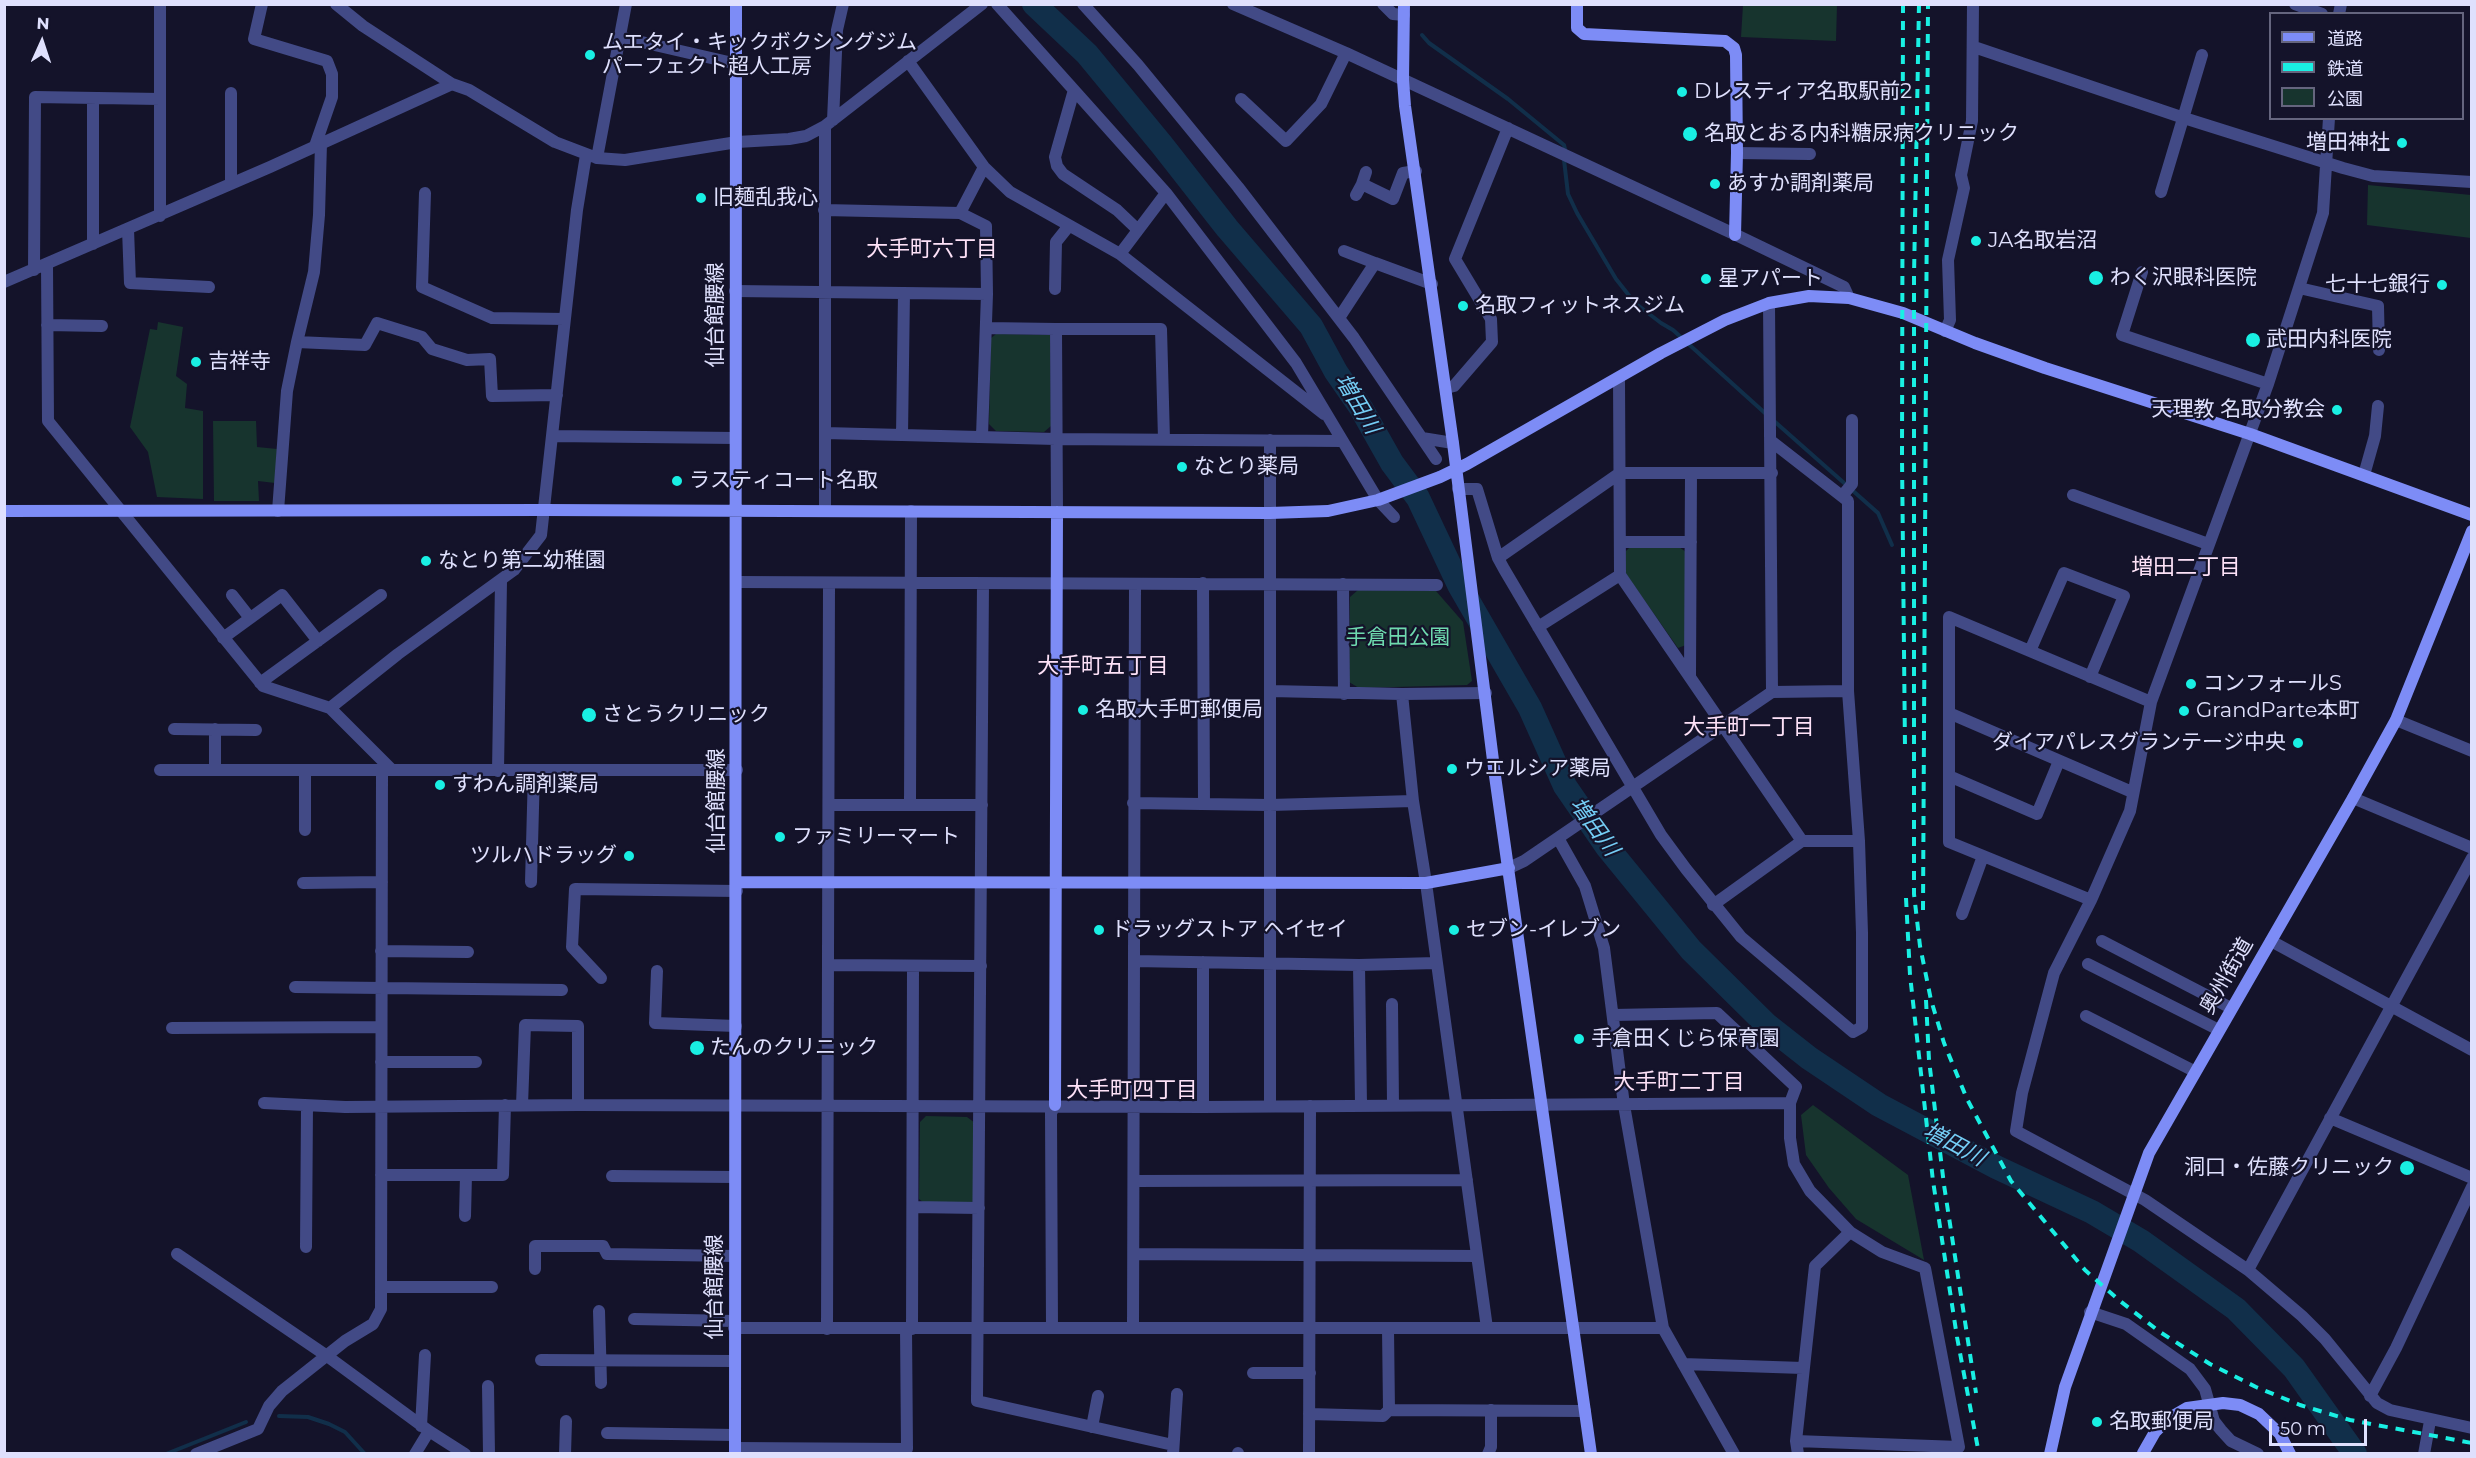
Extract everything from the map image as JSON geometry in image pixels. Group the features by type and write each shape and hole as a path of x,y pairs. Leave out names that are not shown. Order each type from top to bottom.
{"street":[{"path":"160,4 160,216"},
{"path":"262,4 254,39 327,61 332,74 332,97 318,144 319,215 314,272 287,392 278,511"},
{"path":"336,4 363,26 452,84 469,90 555,142 591,157 625,160 656,157 736,142 807,136 829,123 982,4"},
{"path":"330,708 398,654 501,581 514,570 541,535 565,319 591,157 626,4"},
{"name":"仙台館腰線","path":"735,1446 736,4"},
{"path":"825,511 824,210 837,30 843,4"},
{"path":"997,4 1166,193 1296,363 1342,441 1394,517"},
{"path":"1233,4 1508,128 1735,235 1844,287 1849,297"},
{"path":"1383,4 1393,14 1404,10 1403,80 1509,868 1591,1454"},
{"path":"1577,4 1577,28 1584,33 1731,43 1736,55 1735,235"},
{"path":"1945,331 1950,320 1948,260 1964,188 1962,175 1972,121 1973,4"},
{"path":"2295,4 2317,12"},
{"path":"1083,5 1138,65 1231,178 1339,318 1436,459"},
{"path":"620,37 736,64"},
{"path":"1974,46 2184,118 2373,176 2472,182"},
{"path":"1241,99 1286,141 1321,104 1346,54"},
{"path":"2161,192 2202,55"},
{"path":"908,61 984,167 1010,192 1120,254 1328,417"},
{"path":"4,282 160,216 452,84"},
{"path":"1074,90 1055,157 1057,166 1063,174 1117,210 1138,230"},
{"path":"231,93 231,184"},
{"path":"34,270 35,98 160,99"},
{"path":"93,98 93,244"},
{"path":"2329,120 2323,213 2268,384 2151,702 2130,811 2091,900 2054,973 2022,1093 2016,1131 2133,1197 2248,1270 2277,1293 2325,1339 2370,1396 2390,1410 2472,1428"},
{"path":"1446,388 1454,386 1492,342 1491,319 1455,259 1508,128"},
{"path":"1737,153 1810,154"},
{"path":"960,213 984,167"},
{"path":"1361,184 1393,199 1403,173 1416,171"},
{"path":"425,193 422,287 492,318 565,319"},
{"path":"1120,254 1166,193"},
{"path":"824,210 960,213 986,226 987,294 982,436"},
{"path":"1055,289 1056,242 1068,226"},
{"path":"128,229 130,283 209,287"},
{"path":"1344,251 1432,284"},
{"path":"1339,318 1375,263"},
{"path":"47,264 48,420 260,683 263,686 330,708 387,770 381,951 381,1309 373,1324 345,1341 282,1391 269,1406 258,1429 196,1454"},
{"path":"2142,272 2121,335 2268,384"},
{"path":"2299,288 2378,306 2379,350"},
{"path":"735,291 987,294"},
{"path":"902,435 904,293"},
{"path":"4,511 543,510 1270,513 1328,511 1383,499 1456,470 1678,344 1725,320 1769,303 1809,296 1849,297 1903,313 2045,368 2250,434 2472,515"},
{"path":"1769,303 1772,692"},
{"path":"297,342 365,345 377,323 422,337 432,349 467,360 490,359 492,396 557,395"},
{"path":"47,325 102,327"},
{"path":"986,328 1161,329 1164,439"},
{"path":"1052,1328 1051,1113 1055,1105 1056,329"},
{"path":"1619,378 1620,575 1802,841"},
{"path":"2364,475 2375,436 2378,406"},
{"path":"1842,495 1852,484 1852,420"},
{"path":"825,433 1056,439 1342,441"},
{"path":"1458,489 1477,489 1498,558 1630,787 1661,835 1741,937 1853,1032 1862,1027 1859,841 1848,691 1848,501 1771,435"},
{"path":"552,436 735,438"},
{"path":"1422,438 1453,443"},
{"path":"1270,440 1270,1105"},
{"path":"1498,558 1620,473 1772,473"},
{"path":"1690,675 1691,473"},
{"path":"2073,495 2208,544"},
{"path":"910,805 911,511"},
{"name":"奥州街道","path":"2050,1454 2065,1387 2090,1312 2149,1153 2396,720 2472,531"},
{"path":"1620,542 1690,542"},
{"path":"2030,651 2064,573 2124,596 2090,677"},
{"path":"1538,627 1620,575"},
{"path":"498,771 501,581"},
{"path":"736,582 1437,585"},
{"path":"827,1329 829,583"},
{"path":"1203,583 1204,804"},
{"path":"983,584 977,1401 1092,1427 1173,1449 1178,1394"},
{"path":"1133,1328 1135,584"},
{"path":"1343,584 1344,694"},
{"path":"232,595 250,618"},
{"path":"223,638 282,595 318,641"},
{"path":"260,683 381,595"},
{"path":"2091,900 1948,843 1949,617 2151,702"},
{"path":"1271,691 1344,694 1486,693"},
{"path":"601,978 572,947 575,889 737,887 829,882 1426,883 1509,868 1524,861 1772,692 1848,691"},
{"path":"1402,694 1413,801 1488,1328"},
{"path":"1949,713 2132,792"},
{"path":"2396,720 2472,751"},
{"path":"174,729 256,730"},
{"path":"215,729 215,770"},
{"path":"1949,776 2037,814 2059,761"},
{"path":"160,770 737,770"},
{"path":"305,770 305,830"},
{"path":"531,882 534,771"},
{"path":"2353,798 2472,848"},
{"path":"1133,803 1270,805 1413,801"},
{"path":"829,805 982,805"},
{"path":"1558,838 1585,886 1604,948 1624,1105 1664,1328 1734,1454"},
{"path":"1713,904 1802,841 1859,841"},
{"path":"1962,914 1983,856"},
{"path":"2248,1270 2391,1006 2468,872 2472,858"},
{"path":"303,883 382,882"},
{"path":"2271,940 2472,1050"},
{"path":"2102,941 2231,1008"},
{"path":"381,951 468,952"},
{"path":"1134,961 1359,965 1436,963"},
{"path":"1203,962 1203,1107"},
{"path":"2088,964 2219,1030"},
{"path":"828,965 981,966"},
{"path":"1359,965 1361,1105"},
{"path":"607,1433 735,1446 836,1451 907,1451 913,1207 913,966"},
{"path":"657,971 655,1023 736,1026"},
{"path":"295,987 562,990"},
{"path":"1392,1004 1393,1105"},
{"path":"1613,1015 1717,1013 1796,1087 1790,1103 1790,1138 1794,1164 1810,1191 1850,1232 1882,1252 1925,1268 1959,1450 1797,1447 1803,1368 1815,1266 1850,1232"},
{"path":"2086,1016 2194,1071"},
{"path":"522,1105 525,1025 578,1026 578,1105"},
{"path":"172,1028 381,1027"},
{"path":"381,1062 476,1062"},
{"path":"264,1103 382,1107 1055,1105 1203,1107 1790,1103"},
{"path":"306,1247 307,1106"},
{"path":"381,1175 503,1175 505,1106"},
{"path":"1309,1454 1310,1106"},
{"path":"2331,1118 2472,1178"},
{"path":"465,1216 466,1176"},
{"path":"612,1176 735,1177"},
{"path":"1134,1181 1467,1180"},
{"path":"2370,1396 2394,1352 2472,1187"},
{"path":"913,1207 979,1208"},
{"path":"535,1269 536,1245 603,1246 607,1254 735,1256"},
{"path":"177,1254 327,1356 425,1429 465,1454"},
{"path":"1134,1254 1477,1256"},
{"path":"381,1287 492,1287"},
{"path":"599,1311 601,1383"},
{"path":"2090,1312 2126,1324 2190,1369 2205,1389 2214,1421 2221,1430 2231,1441 2257,1453"},
{"path":"634,1319 827,1329 1664,1328"},
{"path":"1388,1329 1389,1410"},
{"path":"415,1454 425,1429 425,1355"},
{"path":"541,1360 734,1361"},
{"path":"1683,1364 1803,1368"},
{"path":"1253,1373 1310,1373"},
{"path":"488,1386 489,1454"},
{"path":"1092,1427 1098,1396"},
{"path":"2143,1453 2155,1432 2168,1419 2187,1408 2223,1403 2241,1405 2259,1414 2280,1434 2290,1454"},
{"path":"1309,1414 1383,1416 1389,1410 1585,1411"},
{"path":"1488,1454 1491,1447 1491,1410"},
{"path":"2424,1454 2430,1420"},
{"path":"565,1454 566,1421"}],"green space":[{"path":"1743,5 1837,5 1836,41 1741,37"},
{"path":"2368,185 2471,195 2471,238 2367,225"},
{"path":"158,322 183,327 176,376 187,384 185,408 203,411 203,499 157,497 148,452 130,427 150,329 157,330"},
{"path":"996,334 1050,335 1051,426 1044,432 996,431 989,424 991,338"},
{"path":"213,421 256,421 257,447 277,449 275,483 258,481 259,501 214,501"},
{"path":"1631,546 1679,547 1686,552 1686,645 1678,648 1626,574 1626,551"},
{"name":"手倉田公園","path":"1358,590 1436,591 1463,622 1472,681 1467,685 1359,688 1349,682 1350,597"},
{"path":"1813,1105 1908,1175 1924,1260 1856,1219 1829,1188 1806,1155 1801,1115"},
{"path":"926,1116 967,1117 975,1123 974,1200 970,1204 924,1203 919,1199 920,1122"}],"waterway":[{"name":"増田川","path":"1034,4 1087,54 1227,228 1311,326 1336,372 1361,408 1392,463 1418,498 1459,585 1530,708 1565,786 1607,847 1691,950 1767,1025 1809,1058 1879,1105 1996,1167 2092,1212 2141,1241 2236,1309 2294,1368 2355,1454"},
{"path":"1422,35 1429,43 1508,99 1564,145 1565,149"},
{"path":"1564,160 1568,194 1577,213 1616,279 1635,303 1673,330 1766,414"},
{"path":"1774,421 1878,513 1892,545"},
{"path":"279,1416 308,1417 329,1424 345,1432 365,1454"},
{"path":"166,1454 246,1422"}],"railway":[{"path":"1903,4 1902,457 1905,748"},
{"path":"1919,4 1914,276 1914,894 1920,946 1931,1000 1944,1043 1967,1099 2011,1181 2085,1270 2160,1332 2210,1364 2256,1387 2300,1405 2350,1420 2472,1443"},
{"path":"1923,910 1928,4"},
{"path":"1906,898 1910,975 1933,1181 1957,1337 1979,1454"},
{"path":"1926,1000 1929,1060 1944,1185 1976,1393"}],"place":[{"name":"ムエタイ・キックボクシングジム パーフェクト超人工房","path":"590,55"},
{"name":"Dレスティア名取駅前2","path":"1682,92"},
{"name":"名取とおる内科糖尿病クリニック","path":"1690,134"},
{"name":"増田神社","path":"2402,143"},
{"name":"あすか調剤薬局","path":"1715,184"},
{"name":"旧麺乱我心","path":"701,198"},
{"name":"JA名取岩沼","path":"1976,241"},
{"name":"わく沢眼科医院","path":"2096,278"},
{"name":"星アパート","path":"1706,279"},
{"name":"七十七銀行","path":"2442,285"},
{"name":"名取フィットネスジム","path":"1463,306"},
{"name":"武田内科医院","path":"2253,340"},
{"name":"吉祥寺","path":"196,362"},
{"name":"天理教 名取分教会","path":"2337,410"},
{"name":"なとり薬局","path":"1182,467"},
{"name":"ラスティコート名取","path":"677,481"},
{"name":"なとり第二幼稚園","path":"426,561"},
{"name":"コンフォールS","path":"2191,684"},
{"name":"名取大手町郵便局","path":"1083,710"},
{"name":"GrandParte本町","path":"2184,711"},
{"name":"さとうクリニック","path":"589,715"},
{"name":"ダイアパレスグランテージ中央","path":"2298,743"},
{"name":"ウエルシア薬局","path":"1452,769"},
{"name":"すわん調剤薬局","path":"440,785"},
{"name":"ファミリーマート","path":"780,837"},
{"name":"ツルハドラッグ","path":"629,856"},
{"name":"ドラッグストア ヘイセイ","path":"1099,930"},
{"name":"セブン-イレブン","path":"1454,930"},
{"name":"手倉田くじら保育園","path":"1579,1039"},
{"name":"たんのクリニック","path":"697,1048"},
{"name":"洞口・佐藤クリニック","path":"2407,1168"},
{"name":"名取郵便局","path":"2097,1422"}],"district":[{"name":"大手町六丁目","path":"932,250"},
{"name":"増田二丁目","path":"2186,568"},
{"name":"大手町五丁目","path":"1103,667"},
{"name":"大手町一丁目","path":"1749,728"},
{"name":"大手町二丁目","path":"1679,1083"},
{"name":"大手町四丁目","path":"1132,1091"}]}
